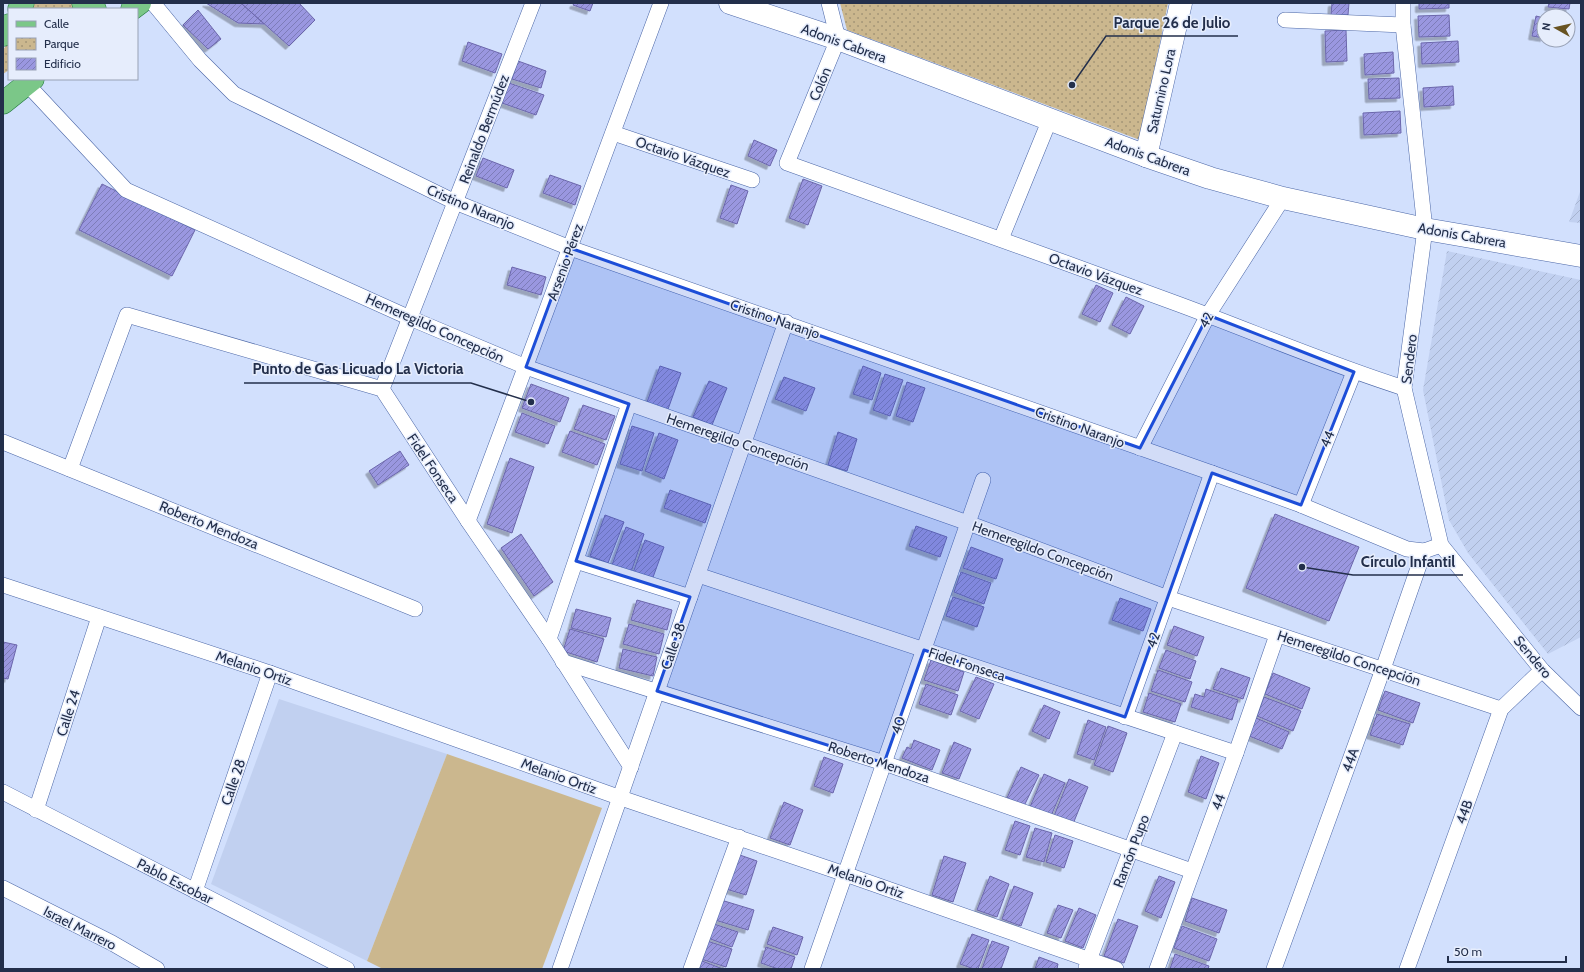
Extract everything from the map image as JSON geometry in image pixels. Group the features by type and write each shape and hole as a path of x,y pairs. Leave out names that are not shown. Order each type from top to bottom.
{"main road":[{"path":"83,3 93,8"},
{"path":"3,103 30,81"}],"street":[{"name":"Cristino Naranjo","path":"153,3 200,60 234,94 455,202 570,248 786,322 1301,505 1407,549 1424,551 1441,545"},
{"name":"Reinaldo Bermúdez","path":"382,389 533,3"},
{"name":"Arsenio Pérez","path":"468,521 661,3"},
{"name":"Adonis Cabrera","path":"730,3 838,40 1146,156 1210,178 1284,198 1425,229 1581,256"},
{"path":"829,3 838,40"},
{"name":"Saturnino Lora","path":"1146,156 1180,3"},
{"name":"Sendero","path":"1403,3 1403,25 1425,229 1404,388 1441,545 1542,670 1581,708"},
{"path":"1285,20 1403,25"},
{"name":"Colón","path":"787,163 838,40"},
{"name":"Hemeregildo Concepción","path":"30,81 126,190 410,318 526,367 968,523 1168,598 1383,669 1501,710"},
{"path":"1001,239 1050,119"},
{"name":"Octavio Vázquez","path":"613,133 752,180"},
{"name":"Octavio Vázquez","path":"787,163 1208,315 1354,372 1404,388"},
{"name":"42","path":"1140,448 1208,315 1284,198"},
{"path":"70,469 127,315 382,389"},
{"name":"Calle 38","path":"560,969 786,322"},
{"name":"44","path":"1301,505 1354,372"},
{"name":"Fidel Fonseca","path":"382,389 468,521 549,639 631,767"},
{"path":"549,639 629,404"},
{"name":"Roberto Mendoza","path":"3,442 415,609"},
{"name":"42","path":"1125,717 1212,473"},
{"name":"40","path":"812,969 983,480"},
{"name":"44A","path":"1274,969 1383,669 1424,551"},
{"path":"576,561 690,597"},
{"name":"Fidel Fonseca","path":"698,575 1125,717 1236,752"},
{"name":"Melanio Ortiz","path":"3,585 270,673 621,798 846,874 1088,964 1116,969"},
{"name":"Calle 24","path":"36,810 99,616"},
{"name":"44","path":"1157,969 1277,635"},
{"name":"Roberto Mendoza","path":"563,662 884,763 1192,871"},
{"name":"44B","path":"1407,969 1501,710 1542,670"},
{"name":"Calle 28","path":"195,891 270,673"},
{"name":"Ramón Pupo","path":"1088,964 1175,733"},
{"name":"Pablo Escobar","path":"3,792 347,969"},
{"path":"691,969 739,837"},
{"name":"Israel Marrero","path":"3,888 112,943 157,969"}],"highlighted area":[{"path":"570,248 1140,448 1208,315 1354,372 1301,505 1212,473 1125,717 924,650 884,763 657,691 690,597 576,561 629,404 526,367"}],"shaded area":[{"path":"1581,189 1581,223 1569,222"},
{"path":"1447,251 1581,280 1581,637 1548,654 1468,553 1449,520 1423,390"},
{"path":"279,699 447,754 367,961 211,884"}],"green space":[{"path":"35,3 72,3 78,8 32,8"},
{"path":"840,3 1168,3 1140,140 847,30"},
{"path":"8,42 8,71 3,74 3,50"},
{"path":"447,754 602,808 542,969 383,969 367,961"}],"building":[{"path":"206,3 241,3 264,24 238,23"},
{"path":"241,3 299,3 315,20 289,46"},
{"path":"574,3 593,3 590,11 573,5"},
{"path":"1332,3 1349,3 1348,15 1331,15"},
{"path":"1419,3 1449,3 1449,8 1419,9"},
{"path":"1549,3 1570,3 1569,8 1548,7"},
{"path":"198,10 221,39 208,49 183,25"},
{"path":"1449,15 1450,36 1419,37 1418,16"},
{"path":"1536,16 1536,37 1532,36"},
{"path":"1346,30 1347,61 1326,62 1325,31"},
{"path":"1458,41 1459,62 1422,64 1421,43"},
{"path":"468,42 502,54 495,73 462,61"},
{"path":"1393,52 1394,73 1365,75 1364,54"},
{"path":"518,61 546,71 541,88 512,79"},
{"path":"1399,78 1400,98 1369,99 1368,79"},
{"path":"509,83 544,95 536,115 502,103"},
{"path":"1453,86 1454,105 1424,107 1423,88"},
{"path":"1400,111 1401,133 1364,135 1363,113"},
{"path":"754,140 777,150 770,166 748,156"},
{"path":"483,158 514,170 507,188 476,176"},
{"path":"550,175 581,186 575,205 543,193"},
{"path":"803,179 822,186 808,225 789,218"},
{"path":"102,184 195,230 172,276 79,230"},
{"path":"731,185 748,191 737,224 720,218"},
{"path":"512,267 546,277 541,295 507,285"},
{"path":"1096,285 1113,293 1100,322 1082,314"},
{"path":"1126,297 1144,306 1130,334 1112,325"},
{"path":"660,366 681,373 667,412 646,405"},
{"path":"863,366 881,373 872,400 853,394"},
{"path":"885,374 903,380 890,416 873,410"},
{"path":"784,377 815,388 806,411 775,399"},
{"path":"709,381 727,388 712,425 693,417"},
{"path":"907,382 925,388 913,422 896,416"},
{"path":"531,384 569,398 560,422 522,408"},
{"path":"583,405 615,416 606,440 574,429"},
{"path":"522,413 555,426 548,444 515,432"},
{"path":"632,426 654,433 642,471 620,464"},
{"path":"570,431 605,444 597,465 562,452"},
{"path":"838,432 857,439 847,471 828,465"},
{"path":"659,433 678,440 664,479 645,471"},
{"path":"400,451 409,465 378,485 369,471"},
{"path":"510,458 534,467 512,533 487,524"},
{"path":"670,490 711,505 705,523 664,508"},
{"path":"1275,514 1359,547 1329,621 1246,588"},
{"path":"605,515 624,522 608,563 590,556"},
{"path":"916,526 947,537 940,557 909,546"},
{"path":"626,527 644,534 631,572 612,565"},
{"path":"521,534 553,582 534,596 501,548"},
{"path":"645,540 664,547 652,580 633,573"},
{"path":"971,547 1003,559 996,579 963,568"},
{"path":"961,572 991,583 984,604 954,592"},
{"path":"953,597 984,607 977,627 946,616"},
{"path":"1120,598 1151,609 1143,631 1112,620"},
{"path":"637,600 672,610 667,630 631,620"},
{"path":"576,609 611,618 606,637 571,628"},
{"path":"629,624 664,634 659,654 623,644"},
{"path":"1174,626 1204,637 1197,656 1167,645"},
{"path":"570,629 604,639 597,662 563,651"},
{"path":"3,642 17,645 8,679 3,678"},
{"path":"623,649 657,657 653,676 619,668"},
{"path":"1166,650 1196,661 1190,679 1159,668"},
{"path":"931,660 964,672 958,691 924,680"},
{"path":"1221,668 1250,678 1243,699 1213,689"},
{"path":"1158,670 1192,682 1185,702 1151,691"},
{"path":"1273,673 1310,688 1302,709 1265,694"},
{"path":"976,677 994,684 979,719 960,711"},
{"path":"926,684 958,695 951,715 919,704"},
{"path":"1206,689 1238,700 1232,720 1191,707 1195,694 1204,697"},
{"path":"1385,691 1420,703 1413,723 1378,710"},
{"path":"1149,693 1181,704 1175,722 1143,712"},
{"path":"1264,697 1301,711 1293,731 1257,716"},
{"path":"1044,705 1060,712 1049,739 1032,731"},
{"path":"1377,714 1410,724 1403,745 1370,735"},
{"path":"1256,718 1289,732 1282,749 1249,736"},
{"path":"1088,720 1106,727 1094,760 1077,754"},
{"path":"1108,726 1127,733 1113,772 1094,765"},
{"path":"914,740 940,750 932,770 902,758 907,747 911,749"},
{"path":"954,742 971,749 959,779 942,773"},
{"path":"1201,756 1219,763 1206,799 1188,792"},
{"path":"824,757 843,764 833,793 814,786"},
{"path":"1021,767 1039,775 1024,806 1007,798"},
{"path":"1044,774 1065,783 1051,816 1030,807"},
{"path":"1069,779 1088,787 1073,824 1054,816"},
{"path":"784,802 803,810 790,845 770,838"},
{"path":"1015,821 1030,826 1020,855 1005,850"},
{"path":"1035,828 1052,833 1044,862 1026,857"},
{"path":"1055,835 1073,841 1064,868 1046,862"},
{"path":"737,854 757,861 746,895 726,889"},
{"path":"944,856 966,863 953,902 932,895"},
{"path":"990,876 1009,884 997,917 977,910"},
{"path":"1159,876 1175,882 1161,918 1145,911"},
{"path":"1014,886 1033,893 1021,926 1002,919"},
{"path":"1192,898 1227,910 1219,933 1185,921"},
{"path":"721,900 754,910 748,930 715,920"},
{"path":"1058,905 1073,910 1061,938 1047,933"},
{"path":"1079,908 1096,915 1083,948 1065,941"},
{"path":"1118,919 1138,926 1124,963 1104,956"},
{"path":"714,924 738,932 732,947 708,938"},
{"path":"1182,926 1217,939 1209,961 1174,948"},
{"path":"773,927 803,937 797,955 767,944"},
{"path":"972,934 989,940 978,969 960,964"},
{"path":"707,941 732,949 726,967 701,959"},
{"path":"992,941 1009,947 1001,969 982,969"},
{"path":"766,947 795,957 791,969 778,969 761,963"},
{"path":"1175,954 1209,966 1208,969 1170,969"},
{"path":"1039,957 1058,964 1057,969 1035,969"},
{"path":"702,961 723,969 699,969"}],"place":[{"name":"Parque 26 de Julio","path":"1072,85"},
{"name":"Punto de Gas Licuado La Victoria","path":"531,402"},
{"name":"Círculo Infantil","path":"1302,567"}]}
